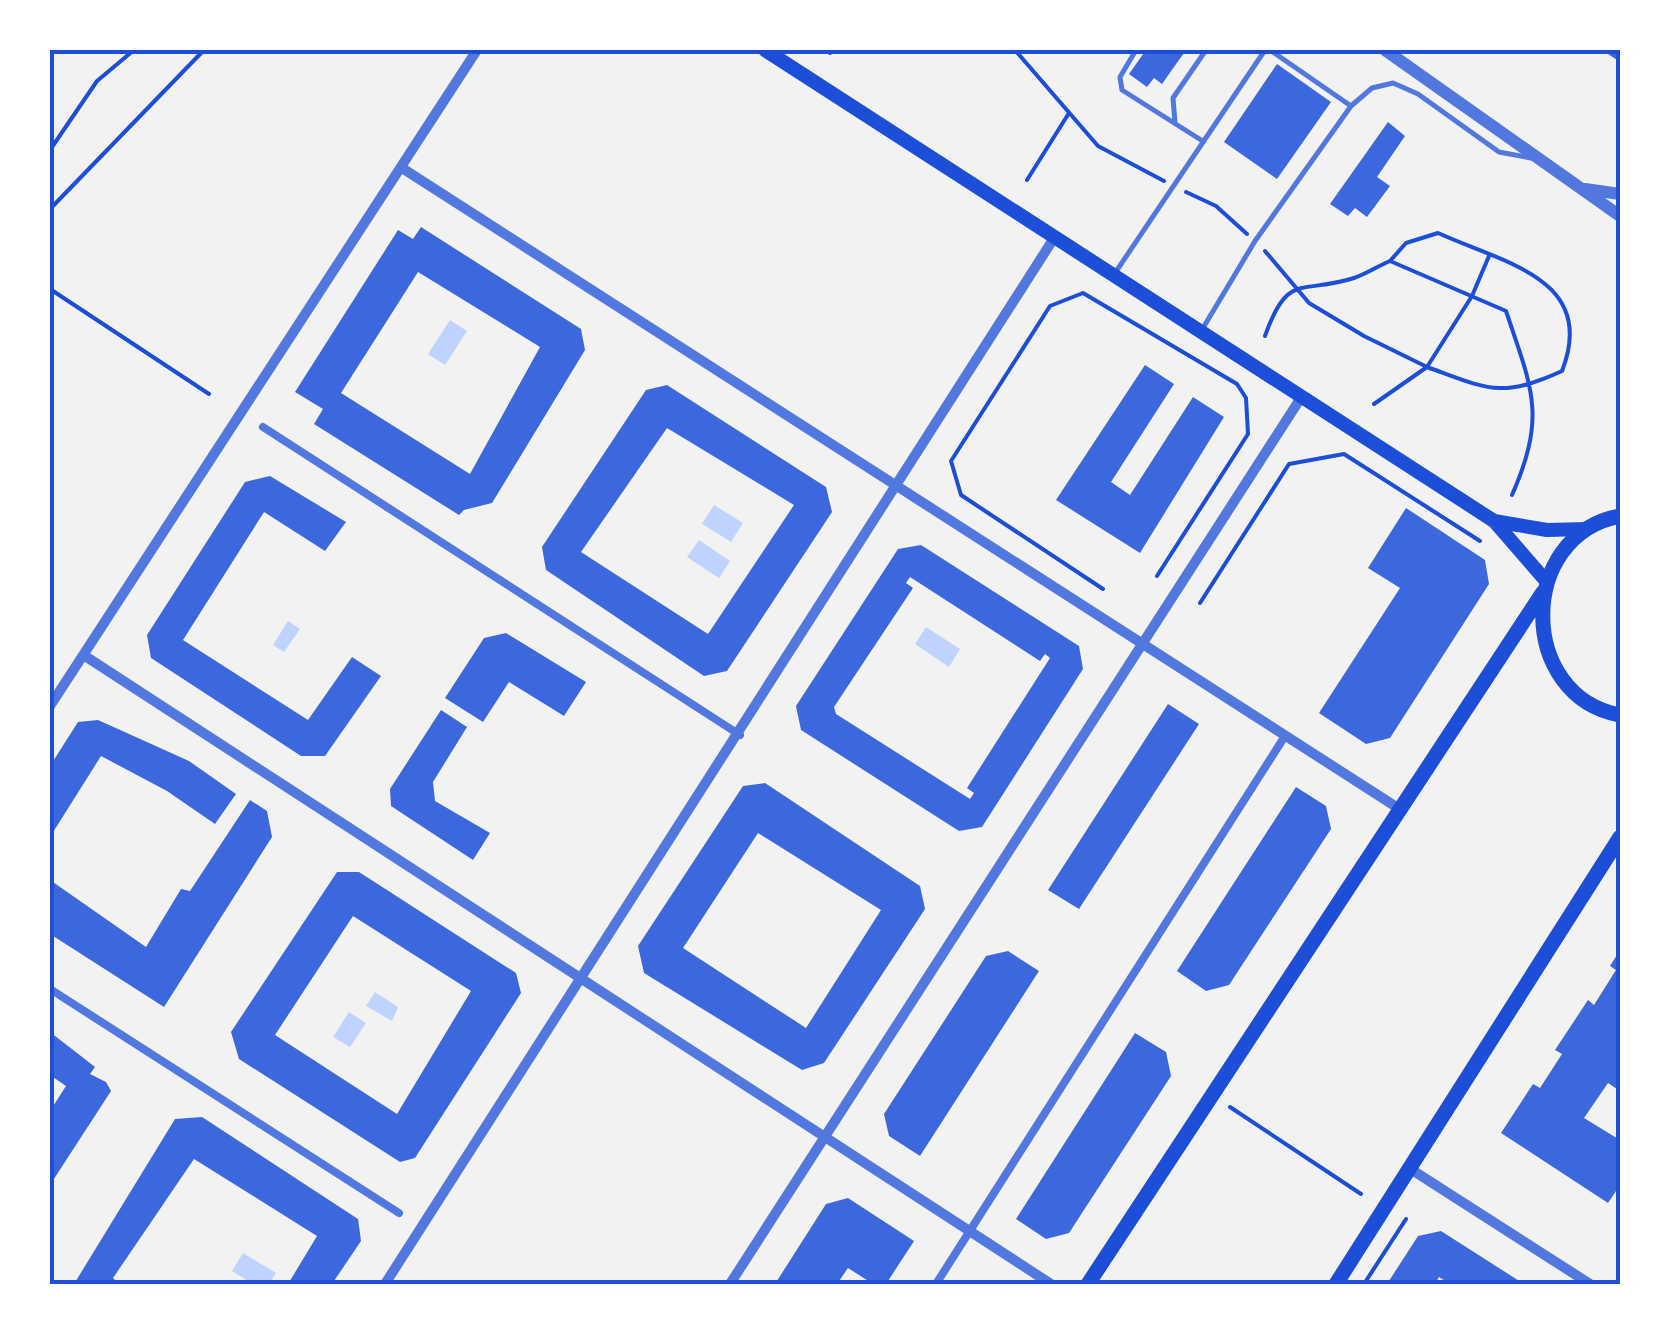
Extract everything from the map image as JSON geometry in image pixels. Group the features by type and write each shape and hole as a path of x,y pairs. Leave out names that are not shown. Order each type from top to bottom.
{"main road":[{"path":"765,50 1494,520 1545,586 1540,622 1547,652 1561,678 1583,700 1620,716"},
{"path":"1494,520 1547,530 1587,529 1620,516"},
{"path":"1088,1284 1545,586 1562,552 1587,529"},
{"path":"1336,1284 1620,836"}],"street":[{"path":"50,706 477,50"},
{"path":"1385,50 1620,216"},
{"path":"402,168 1398,808"},
{"path":"1577,188 1620,194"},
{"path":"386,1284 1054,238"},
{"path":"730,1284 1302,396"},
{"path":"263,428 740,735"},
{"path":"84,656 1050,1284"},
{"path":"936,1284 1285,736"},
{"path":"50,990 398,1213"},
{"path":"1409,1168 1590,1284"}],"lane":[{"path":"1136,50 1120,77 1122,90 1201,140"},
{"path":"1175,123 1173,98 1202,50"},
{"path":"1114,276 1201,140 1268,50 1352,106"},
{"path":"1200,332 1255,241 1352,106 1372,88 1394,83 1418,94 1499,152 1538,160"}],"path":[{"path":"50,150 96,81 134,50"},
{"path":"50,209 204,50"},
{"path":"1027,180 1070,113"},
{"path":"1265,336 1276,304 1296,288 1354,278 1390,261 1406,243 1438,233 1551,284 1570,312 1572,344 1562,371 1512,391 1427,367 1374,404"},
{"path":"1390,261 1506,310 1531,385 1531,451 1512,495"},
{"path":"50,289 209,394"},
{"path":"1103,589 961,495 951,461 1050,306 1084,293 1237,384 1246,398 1248,434 1157,576"},
{"path":"1200,603 1289,464 1344,454 1480,541"},
{"path":"1230,1108 1361,1194"},
{"path":"1364,1284 1406,1220"}],"water":[{"path":"450,320 467,331 445,365 428,354"},
{"path":"714,505 743,523 731,542 702,524"},
{"path":"699,540 730,561 719,578 687,557"},
{"path":"288,621 300,629 284,652 273,645"},
{"path":"926,627 960,649 949,667 915,644"},
{"path":"375,992 398,1007 392,1021 366,1006"},
{"path":"349,1012 366,1023 350,1047 333,1037"},
{"path":"243,1253 276,1273 269,1284 253,1284 232,1271"}],"building":[{"path":"1146,50 1186,50 1162,84 1154,78 1147,87 1129,74"},
{"path":"1602,50 1620,50 1620,62"},
{"path":"1277,64 1331,102 1277,179 1224,142"},
{"path":"1388,122 1405,136 1377,177 1390,186 1367,217 1355,208 1348,216 1330,204"},
{"path":"421,227 581,329 585,350 492,503 459,515 314,424 323,409 295,392 398,230 413,239","holes":["418,272 540,347 470,474 341,393"]},
{"path":"1145,365 1174,384 1111,482 1130,495 1193,397 1224,417 1140,553 1056,500"},
{"path":"667,385 826,487 832,512 727,671 704,676 546,570 542,547 646,390","holes":["667,428 794,505 708,634 581,552"]},
{"path":"270,476 346,522 325,551 264,512 183,640 308,720 352,657 381,676 325,756 301,756 151,658 147,635 245,482"},
{"path":"1406,508 1485,560 1489,584 1390,738 1366,744 1319,713 1400,588 1368,568"},
{"path":"921,545 1079,646 1083,669 982,827 959,831 801,730 796,706 898,549","holes":["910,577 1040,661 1045,654 1050,658 967,788 974,793 970,799 836,714 834,707 913,588 906,583"]},
{"path":"506,633 586,682 564,716 509,682 483,722 445,698 484,638"},
{"path":"1168,704 1199,724 1079,909 1048,890"},
{"path":"441,710 467,727 433,782 435,801 490,833 473,860 391,806 390,789"},
{"path":"98,720 189,761 236,794 215,824 167,791 101,756 50,837 50,766 78,722"},
{"path":"765,783 920,886 925,909 824,1063 802,1070 644,973 638,946 743,786","holes":["758,833 881,910 806,1028 683,948"]},
{"path":"1296,787 1326,806 1331,829 1229,985 1206,991 1177,971"},
{"path":"250,800 267,811 272,837 164,1007 50,934 50,880 146,947 181,889 190,891"},
{"path":"337,872 359,872 516,973 521,993 415,1158 400,1162 239,1059 231,1032","holes":["353,916 471,991 397,1114 275,1035"]},
{"path":"1620,950 1620,1091 1608,1083 1584,1118 1620,1140 1620,1185 1608,1203 1501,1133 1533,1084 1540,1088 1562,1054 1555,1050 1588,1000 1594,1005 1616,970 1610,966"},
{"path":"1008,951 1039,971 920,1156 889,1136 884,1114 986,956"},
{"path":"50,1032 95,1067 90,1074 106,1082 111,1091 50,1185 50,1111 66,1086 50,1075"},
{"path":"1135,1033 1166,1052 1171,1076 1069,1233 1046,1239 1016,1219"},
{"path":"202,1117 358,1219 361,1241 332,1284 288,1284 317,1236 194,1159 113,1278 119,1284 74,1284 175,1119"},
{"path":"848,1198 914,1241 886,1284 873,1284 848,1268 837,1284 775,1284 826,1204"},
{"path":"1441,1231 1524,1284 1450,1284 1439,1277 1435,1284 1387,1284 1418,1236"}]}
